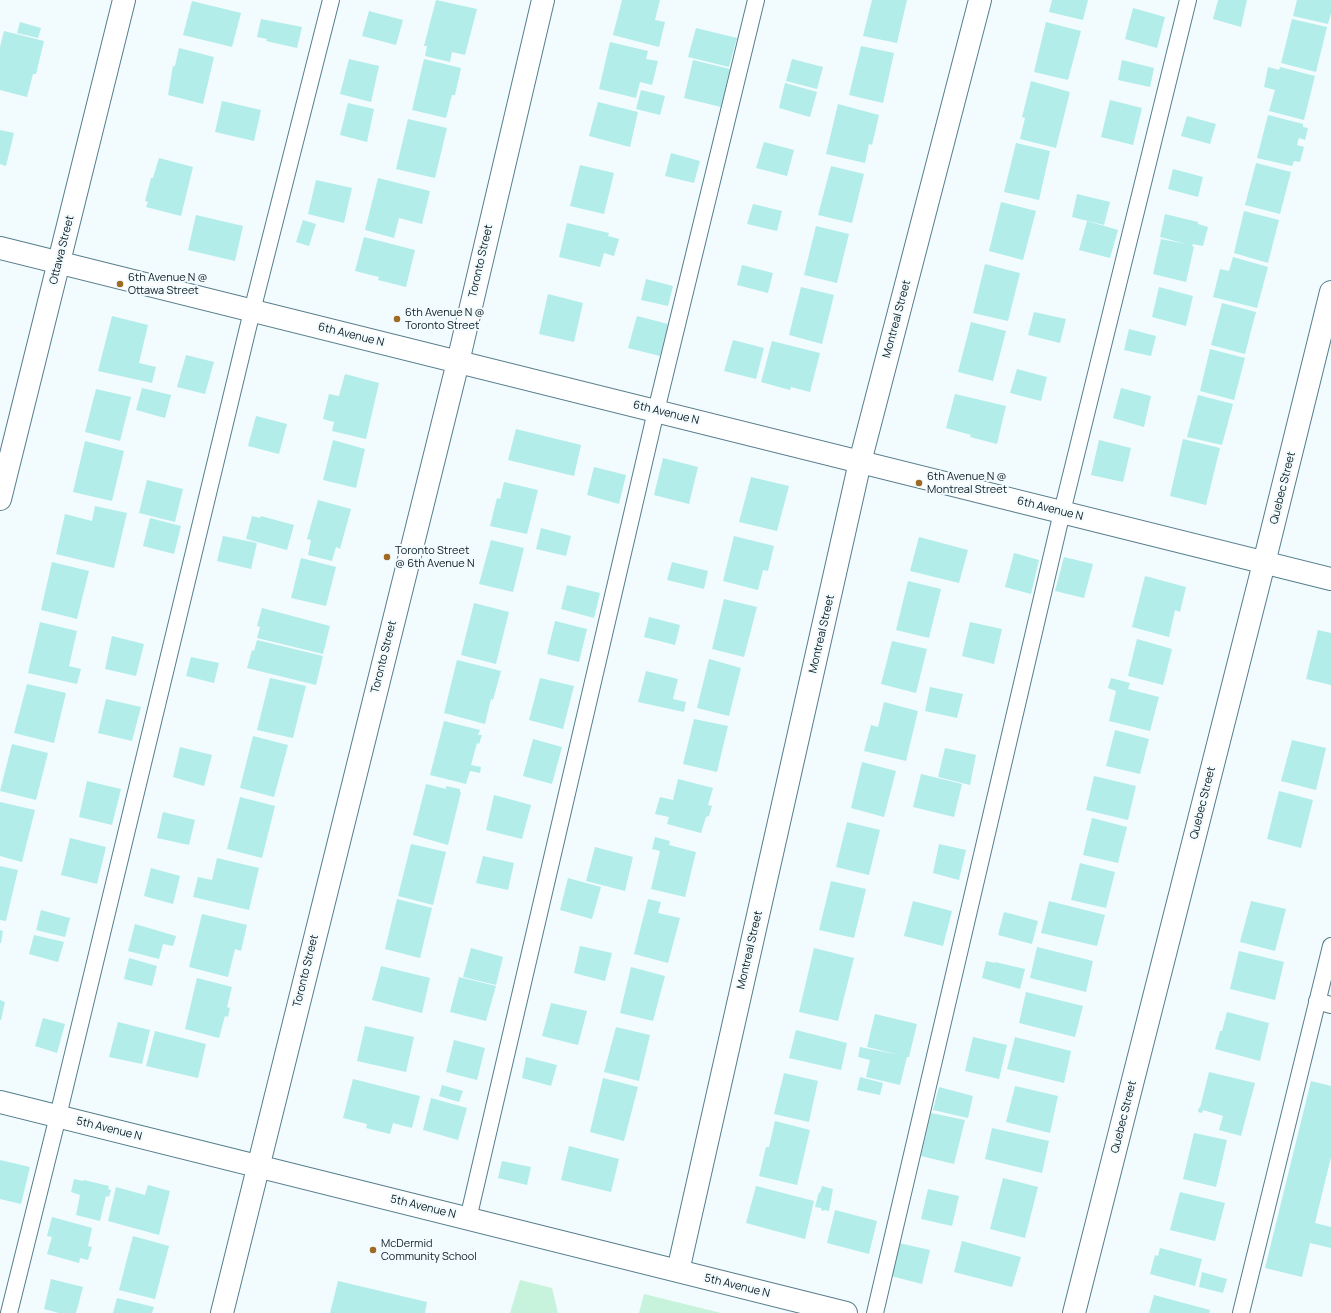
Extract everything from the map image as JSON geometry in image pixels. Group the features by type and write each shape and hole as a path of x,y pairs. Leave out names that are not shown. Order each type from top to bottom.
{"street":[{"name":"Ottawa Street","path":"0,499 124,0"},
{"name":"Toronto Street","path":"222,1313 458,362 543,0"},
{"name":"Montreal Street","path":"678,1271 860,462 980,0"},
{"name":"6th Avenue N","path":"0,248 1331,579"},
{"name":"Quebec Street","path":"1074,1313 1331,292"},
{"name":"5th Avenue N","path":"0,1102 846,1313"}],"lane":[{"path":"9,1313 252,311 331,0"},
{"path":"468,1219 656,411 756,0"},
{"path":"875,1313 1062,512 1188,0"},
{"path":"1241,1313 1324,1003 1331,946"}],"green space":[{"path":"520,1280 552,1288 558,1313 510,1313"},
{"path":"644,1294 721,1313 639,1313"}],"building":[{"path":"436,0 477,9 465,55 452,52 450,62 425,56 427,46 424,46"},
{"path":"622,0 660,0 655,20 665,22 659,47 613,35"},
{"path":"872,0 907,0 897,43 863,36"},
{"path":"1052,0 1088,0 1083,20 1049,12"},
{"path":"1218,0 1247,0 1241,27 1213,19"},
{"path":"1297,0 1331,0 1331,13 1328,24 1293,16"},
{"path":"192,1 241,13 232,47 183,35"},
{"path":"1133,8 1165,17 1157,48 1125,39"},
{"path":"369,11 403,20 396,45 362,36"},
{"path":"261,19 302,27 297,48 266,41 267,39 257,37"},
{"path":"1292,19 1327,27 1316,72 1281,63"},
{"path":"20,22 41,28 38,38 17,33"},
{"path":"1046,22 1081,31 1068,80 1034,72"},
{"path":"696,28 737,38 729,67 688,57"},
{"path":"4,31 44,41 36,74 33,74 27,97 0,90 0,47"},
{"path":"610,42 648,51 646,59 658,61 652,85 640,82 636,98 599,89"},
{"path":"861,46 894,53 883,103 849,95"},
{"path":"179,48 214,57 203,104 168,95 173,66 175,66"},
{"path":"349,59 379,66 371,102 340,94"},
{"path":"424,59 461,68 455,95 452,95 446,118 412,110"},
{"path":"792,59 823,67 817,89 786,81"},
{"path":"693,60 730,69 721,107 684,98"},
{"path":"1122,60 1154,68 1150,87 1118,80"},
{"path":"1268,67 1279,70 1280,67 1315,76 1304,120 1269,111 1275,90 1264,87"},
{"path":"1031,81 1070,92 1056,148 1020,139 1025,118 1022,117"},
{"path":"785,83 817,92 810,117 779,108"},
{"path":"641,90 665,96 660,115 636,109"},
{"path":"1110,100 1142,108 1133,145 1101,137"},
{"path":"222,101 261,110 254,141 215,132"},
{"path":"598,102 638,112 630,147 589,136"},
{"path":"348,103 374,109 367,142 340,135"},
{"path":"838,104 879,115 872,145 869,144 865,163 826,154"},
{"path":"1268,115 1303,124 1303,127 1308,128 1305,140 1299,138 1297,145 1304,147 1300,162 1294,161 1292,166 1257,158"},
{"path":"1187,116 1216,124 1210,144 1181,136"},
{"path":"408,119 447,128 435,178 396,169"},
{"path":"0,130 14,133 6,166 0,164"},
{"path":"764,142 794,150 787,176 756,168"},
{"path":"1016,143 1050,151 1039,200 1004,192"},
{"path":"671,153 700,161 694,183 665,176"},
{"path":"159,158 193,167 181,216 146,207 148,202 145,201 151,178 153,178"},
{"path":"1256,163 1291,172 1280,214 1245,205"},
{"path":"580,165 614,173 604,214 570,206"},
{"path":"831,166 864,174 852,223 818,215"},
{"path":"1173,169 1203,177 1198,197 1168,189"},
{"path":"378,178 430,191 422,224 399,218 394,238 365,230"},
{"path":"316,180 352,188 344,223 308,214"},
{"path":"1077,194 1110,202 1104,225 1072,217"},
{"path":"1001,202 1036,211 1023,260 989,251"},
{"path":"753,204 782,211 777,231 747,224"},
{"path":"1244,211 1279,220 1268,263 1234,253"},
{"path":"1165,214 1198,222 1198,224 1208,227 1203,246 1193,244 1192,246 1194,247 1186,282 1153,274 1161,239 1186,244 1160,237"},
{"path":"196,215 243,226 235,261 188,250"},
{"path":"303,220 316,224 309,246 296,242"},
{"path":"1087,221 1118,230 1110,258 1079,250"},
{"path":"567,223 609,233 608,236 619,239 614,256 604,253 600,267 559,257"},
{"path":"816,226 849,234 837,283 804,275"},
{"path":"364,237 415,250 406,287 378,280 379,277 355,271"},
{"path":"1233,257 1268,267 1257,308 1213,297 1220,269 1229,271"},
{"path":"985,264 1020,273 1008,321 973,313"},
{"path":"742,265 773,273 768,293 737,285"},
{"path":"646,279 673,286 668,306 641,300"},
{"path":"801,287 834,295 822,344 789,335"},
{"path":"1159,287 1193,296 1186,326 1152,317"},
{"path":"548,294 583,303 574,342 539,334"},
{"path":"1222,303 1256,312 1245,354 1211,345"},
{"path":"1034,312 1066,319 1060,343 1028,335"},
{"path":"112,316 148,325 139,363 156,367 152,383 98,371"},
{"path":"637,316 668,324 660,356 628,348"},
{"path":"971,322 1006,331 993,381 958,372"},
{"path":"1129,329 1156,336 1151,356 1124,350"},
{"path":"733,340 764,348 756,379 724,371"},
{"path":"772,341 820,353 810,392 791,387 790,390 761,382"},
{"path":"1210,349 1245,358 1234,400 1200,391"},
{"path":"186,355 214,362 205,394 177,387"},
{"path":"1017,369 1047,377 1041,401 1010,393"},
{"path":"345,374 379,383 366,439 332,431 334,422 323,419 329,394 339,396"},
{"path":"142,388 171,395 165,418 136,410"},
{"path":"1121,388 1151,396 1144,427 1113,418"},
{"path":"96,389 131,397 120,441 85,432"},
{"path":"955,394 1006,406 997,444 970,437 971,435 946,428"},
{"path":"1198,395 1233,404 1222,445 1187,437"},
{"path":"256,416 287,424 279,454 248,446"},
{"path":"516,429 581,445 574,476 508,460"},
{"path":"1183,439 1220,448 1206,505 1170,496"},
{"path":"333,440 365,449 356,488 323,480"},
{"path":"1099,440 1131,448 1123,482 1091,475"},
{"path":"85,441 124,451 112,501 73,492"},
{"path":"663,458 698,467 689,504 654,495"},
{"path":"594,467 626,475 619,504 587,495"},
{"path":"751,477 789,486 777,531 739,522"},
{"path":"147,480 183,489 175,522 139,513"},
{"path":"504,482 538,490 527,534 490,526 497,498 500,499"},
{"path":"318,500 351,509 340,549 336,547 332,561 308,555 311,540 307,539"},
{"path":"95,506 127,513 114,568 56,554 65,514 92,521"},
{"path":"252,516 260,518 261,516 294,525 287,550 246,539"},
{"path":"150,518 181,526 174,554 143,546"},
{"path":"541,528 571,536 566,556 536,549"},
{"path":"223,536 257,543 251,569 217,561"},
{"path":"734,536 774,546 768,571 763,570 758,590 723,581"},
{"path":"919,537 968,550 959,583 910,571"},
{"path":"491,540 524,548 513,592 479,584"},
{"path":"1014,553 1039,560 1031,594 1005,587"},
{"path":"1064,557 1093,564 1084,598 1055,591"},
{"path":"301,558 336,567 326,606 291,598"},
{"path":"52,562 89,571 77,619 41,610"},
{"path":"672,562 708,571 704,589 667,580"},
{"path":"1145,576 1186,587 1180,612 1175,610 1169,637 1132,627"},
{"path":"908,581 941,589 929,638 896,630"},
{"path":"567,585 600,593 594,618 561,609"},
{"path":"724,599 757,607 744,657 712,649"},
{"path":"474,603 509,612 496,664 461,655"},
{"path":"262,608 330,626 323,654 257,638 260,627 257,626"},
{"path":"649,617 680,625 675,645 644,637"},
{"path":"555,621 587,629 579,662 547,654"},
{"path":"40,622 77,631 69,666 81,669 77,684 28,673"},
{"path":"970,622 1002,629 994,664 962,656"},
{"path":"1318,630 1331,633 1331,685 1306,679"},
{"path":"112,636 144,644 136,676 105,669"},
{"path":"1137,639 1172,649 1163,685 1128,676"},
{"path":"257,640 323,656 316,685 247,668 252,650 254,651"},
{"path":"892,641 927,649 916,693 881,684"},
{"path":"191,657 219,663 214,683 186,676"},
{"path":"709,659 741,668 729,716 697,708"},
{"path":"457,660 501,671 493,700 491,699 485,724 444,713"},
{"path":"646,671 678,679 673,699 686,702 684,712 638,702"},
{"path":"270,678 306,686 293,738 257,730"},
{"path":"540,678 574,686 563,729 529,720"},
{"path":"1111,678 1130,683 1128,689 1159,697 1150,731 1109,721 1116,691 1108,688"},
{"path":"27,684 66,693 54,743 14,733"},
{"path":"930,687 963,694 957,718 925,711"},
{"path":"106,699 141,707 132,741 98,733"},
{"path":"884,702 918,711 906,761 864,751 871,725 878,727"},
{"path":"694,719 728,726 717,772 683,764"},
{"path":"444,721 480,730 478,735 482,735 479,744 477,743 471,765 481,767 480,773 470,771 466,784 430,775"},
{"path":"1115,730 1149,739 1140,774 1106,766"},
{"path":"253,736 288,745 274,797 240,788"},
{"path":"533,739 562,747 552,784 523,776"},
{"path":"1292,740 1326,748 1316,790 1281,781"},
{"path":"12,744 48,753 36,800 0,791"},
{"path":"180,747 212,755 204,786 173,777"},
{"path":"945,748 976,755 970,785 938,777"},
{"path":"862,762 896,771 884,817 851,808"},
{"path":"921,774 962,784 954,817 913,807"},
{"path":"1094,776 1136,786 1128,820 1086,810"},
{"path":"678,779 713,788 708,805 712,806 709,816 706,817 701,833 667,824 669,817 655,814 660,797 673,800"},
{"path":"87,781 121,789 112,825 79,817"},
{"path":"426,784 446,789 446,786 460,789 461,792 448,845 413,835"},
{"path":"1279,791 1313,800 1301,848 1267,839"},
{"path":"494,795 531,805 522,839 486,830"},
{"path":"240,797 275,806 262,858 227,849"},
{"path":"0,802 35,810 22,862 0,856"},
{"path":"163,812 195,820 189,845 157,838"},
{"path":"1092,818 1127,827 1118,863 1083,855"},
{"path":"847,822 880,830 869,875 836,867"},
{"path":"655,837 670,841 669,845 696,852 685,897 651,889 660,851 652,849"},
{"path":"70,838 106,847 97,884 61,875"},
{"path":"411,844 446,852 433,905 398,896"},
{"path":"939,844 966,850 959,880 933,873"},
{"path":"595,847 633,857 625,891 586,881"},
{"path":"483,856 514,863 508,890 476,883"},
{"path":"217,858 259,868 249,910 193,897 198,877 212,880"},
{"path":"1080,863 1115,872 1106,908 1071,900"},
{"path":"0,866 18,870 6,921 0,920"},
{"path":"151,868 180,876 173,904 144,896"},
{"path":"568,878 601,887 592,919 560,910"},
{"path":"831,881 866,889 854,938 819,930"},
{"path":"397,899 432,908 420,958 385,949"},
{"path":"648,899 661,902 658,913 680,918 668,963 634,954"},
{"path":"913,901 952,911 943,946 904,936"},
{"path":"1049,901 1105,915 1097,946 1041,933"},
{"path":"1251,901 1286,909 1275,951 1240,942"},
{"path":"41,910 70,918 65,937 36,930"},
{"path":"1004,912 1038,921 1032,944 998,935"},
{"path":"202,914 247,925 241,951 235,949 228,977 189,967"},
{"path":"135,924 176,936 173,946 163,944 159,959 128,951"},
{"path":"0,930 3,931 1,943 0,943"},
{"path":"34,935 64,942 58,962 29,954"},
{"path":"580,946 612,953 605,981 574,973"},
{"path":"1037,947 1093,961 1086,992 1030,978"},
{"path":"471,948 503,957 496,985 463,977"},
{"path":"814,948 854,958 838,1021 799,1012"},
{"path":"1239,951 1284,962 1275,1000 1230,989"},
{"path":"129,958 157,966 152,986 124,979"},
{"path":"986,961 1025,969 1020,989 982,978"},
{"path":"381,966 430,978 422,1013 372,1000"},
{"path":"631,967 665,976 653,1021 620,1013"},
{"path":"459,977 496,986 486,1021 450,1012"},
{"path":"197,978 232,987 227,1007 230,1008 228,1017 225,1016 219,1038 185,1029"},
{"path":"1026,992 1083,1006 1075,1037 1019,1023"},
{"path":"0,1000 5,1002 1,1020 0,1020"},
{"path":"551,1003 587,1011 578,1045 542,1036"},
{"path":"1227,1012 1269,1023 1260,1061 1215,1049"},
{"path":"875,1014 917,1024 900,1085 866,1077 870,1060 858,1057 860,1047 900,1055 867,1047"},
{"path":"43,1018 65,1024 57,1053 35,1046"},
{"path":"118,1022 150,1030 142,1064 109,1057"},
{"path":"365,1026 414,1037 406,1072 357,1061"},
{"path":"616,1027 650,1035 639,1081 604,1072"},
{"path":"796,1030 847,1043 841,1070 789,1058"},
{"path":"155,1031 206,1044 198,1078 146,1066"},
{"path":"973,1037 1007,1045 999,1079 965,1071"},
{"path":"1015,1037 1071,1051 1064,1083 1007,1069"},
{"path":"454,1040 485,1048 477,1080 446,1072"},
{"path":"526,1057 557,1065 551,1086 522,1078"},
{"path":"1209,1072 1255,1083 1241,1136 1219,1130 1223,1116 1203,1110 1202,1113 1198,1112"},
{"path":"784,1073 818,1081 809,1122 774,1114"},
{"path":"860,1077 883,1083 880,1095 857,1090"},
{"path":"603,1078 638,1087 624,1141 590,1132"},
{"path":"353,1079 420,1096 412,1128 393,1123 390,1134 366,1128 367,1124 343,1118"},
{"path":"1311,1081 1331,1086 1331,1157 1315,1223 1331,1227 1331,1248 1310,1243 1302,1277 1265,1268"},
{"path":"442,1085 463,1091 459,1102 439,1096"},
{"path":"1015,1086 1058,1096 1050,1133 1006,1122"},
{"path":"939,1087 973,1096 968,1118 933,1110"},
{"path":"431,1098 467,1108 458,1140 423,1130"},
{"path":"931,1113 965,1120 954,1164 921,1156"},
{"path":"775,1121 810,1130 797,1185 759,1176 766,1147 769,1147"},
{"path":"992,1128 1049,1141 1042,1173 985,1159"},
{"path":"1194,1133 1227,1140 1216,1187 1183,1179"},
{"path":"569,1146 619,1159 611,1192 561,1180"},
{"path":"0,1160 30,1167 21,1204 0,1199"},
{"path":"502,1161 531,1167 527,1185 498,1178"},
{"path":"1003,1178 1038,1187 1025,1238 990,1229"},
{"path":"74,1179 109,1186 108,1189 111,1190 109,1197 106,1196 100,1221 76,1215 80,1195 71,1192"},
{"path":"148,1185 170,1191 159,1235 108,1221 116,1187 145,1195"},
{"path":"756,1186 814,1201 805,1239 746,1223"},
{"path":"822,1186 833,1189 829,1211 822,1211 821,1208 815,1207"},
{"path":"928,1189 959,1196 952,1226 921,1219"},
{"path":"1180,1192 1225,1203 1215,1241 1170,1230"},
{"path":"835,1210 877,1221 869,1254 827,1243"},
{"path":"52,1217 92,1228 88,1246 92,1247 88,1260 80,1258 79,1263 47,1254 52,1237 47,1236"},
{"path":"133,1236 169,1246 155,1299 119,1290"},
{"path":"962,1241 1021,1257 1012,1287 954,1272"},
{"path":"899,1243 930,1250 922,1284 891,1276"},
{"path":"1160,1248 1202,1259 1195,1286 1150,1274 1155,1255 1158,1256"},
{"path":"1202,1272 1227,1279 1223,1293 1199,1287"},
{"path":"51,1279 83,1287 76,1313 59,1313 44,1309"},
{"path":"338,1281 427,1302 425,1313 330,1313"},
{"path":"1154,1295 1210,1310 1209,1313 1149,1313"},
{"path":"117,1298 154,1307 152,1313 113,1313"}],"place":[{"name":"6th Avenue N @ Ottawa Street","path":"120,284"},
{"name":"6th Avenue N @ Toronto Street","path":"397,319"},
{"name":"6th Avenue N @ Montreal Street","path":"919,483"},
{"name":"Toronto Street @ 6th Avenue N","path":"387,557"},
{"name":"McDermid Community School","path":"373,1250"}]}
